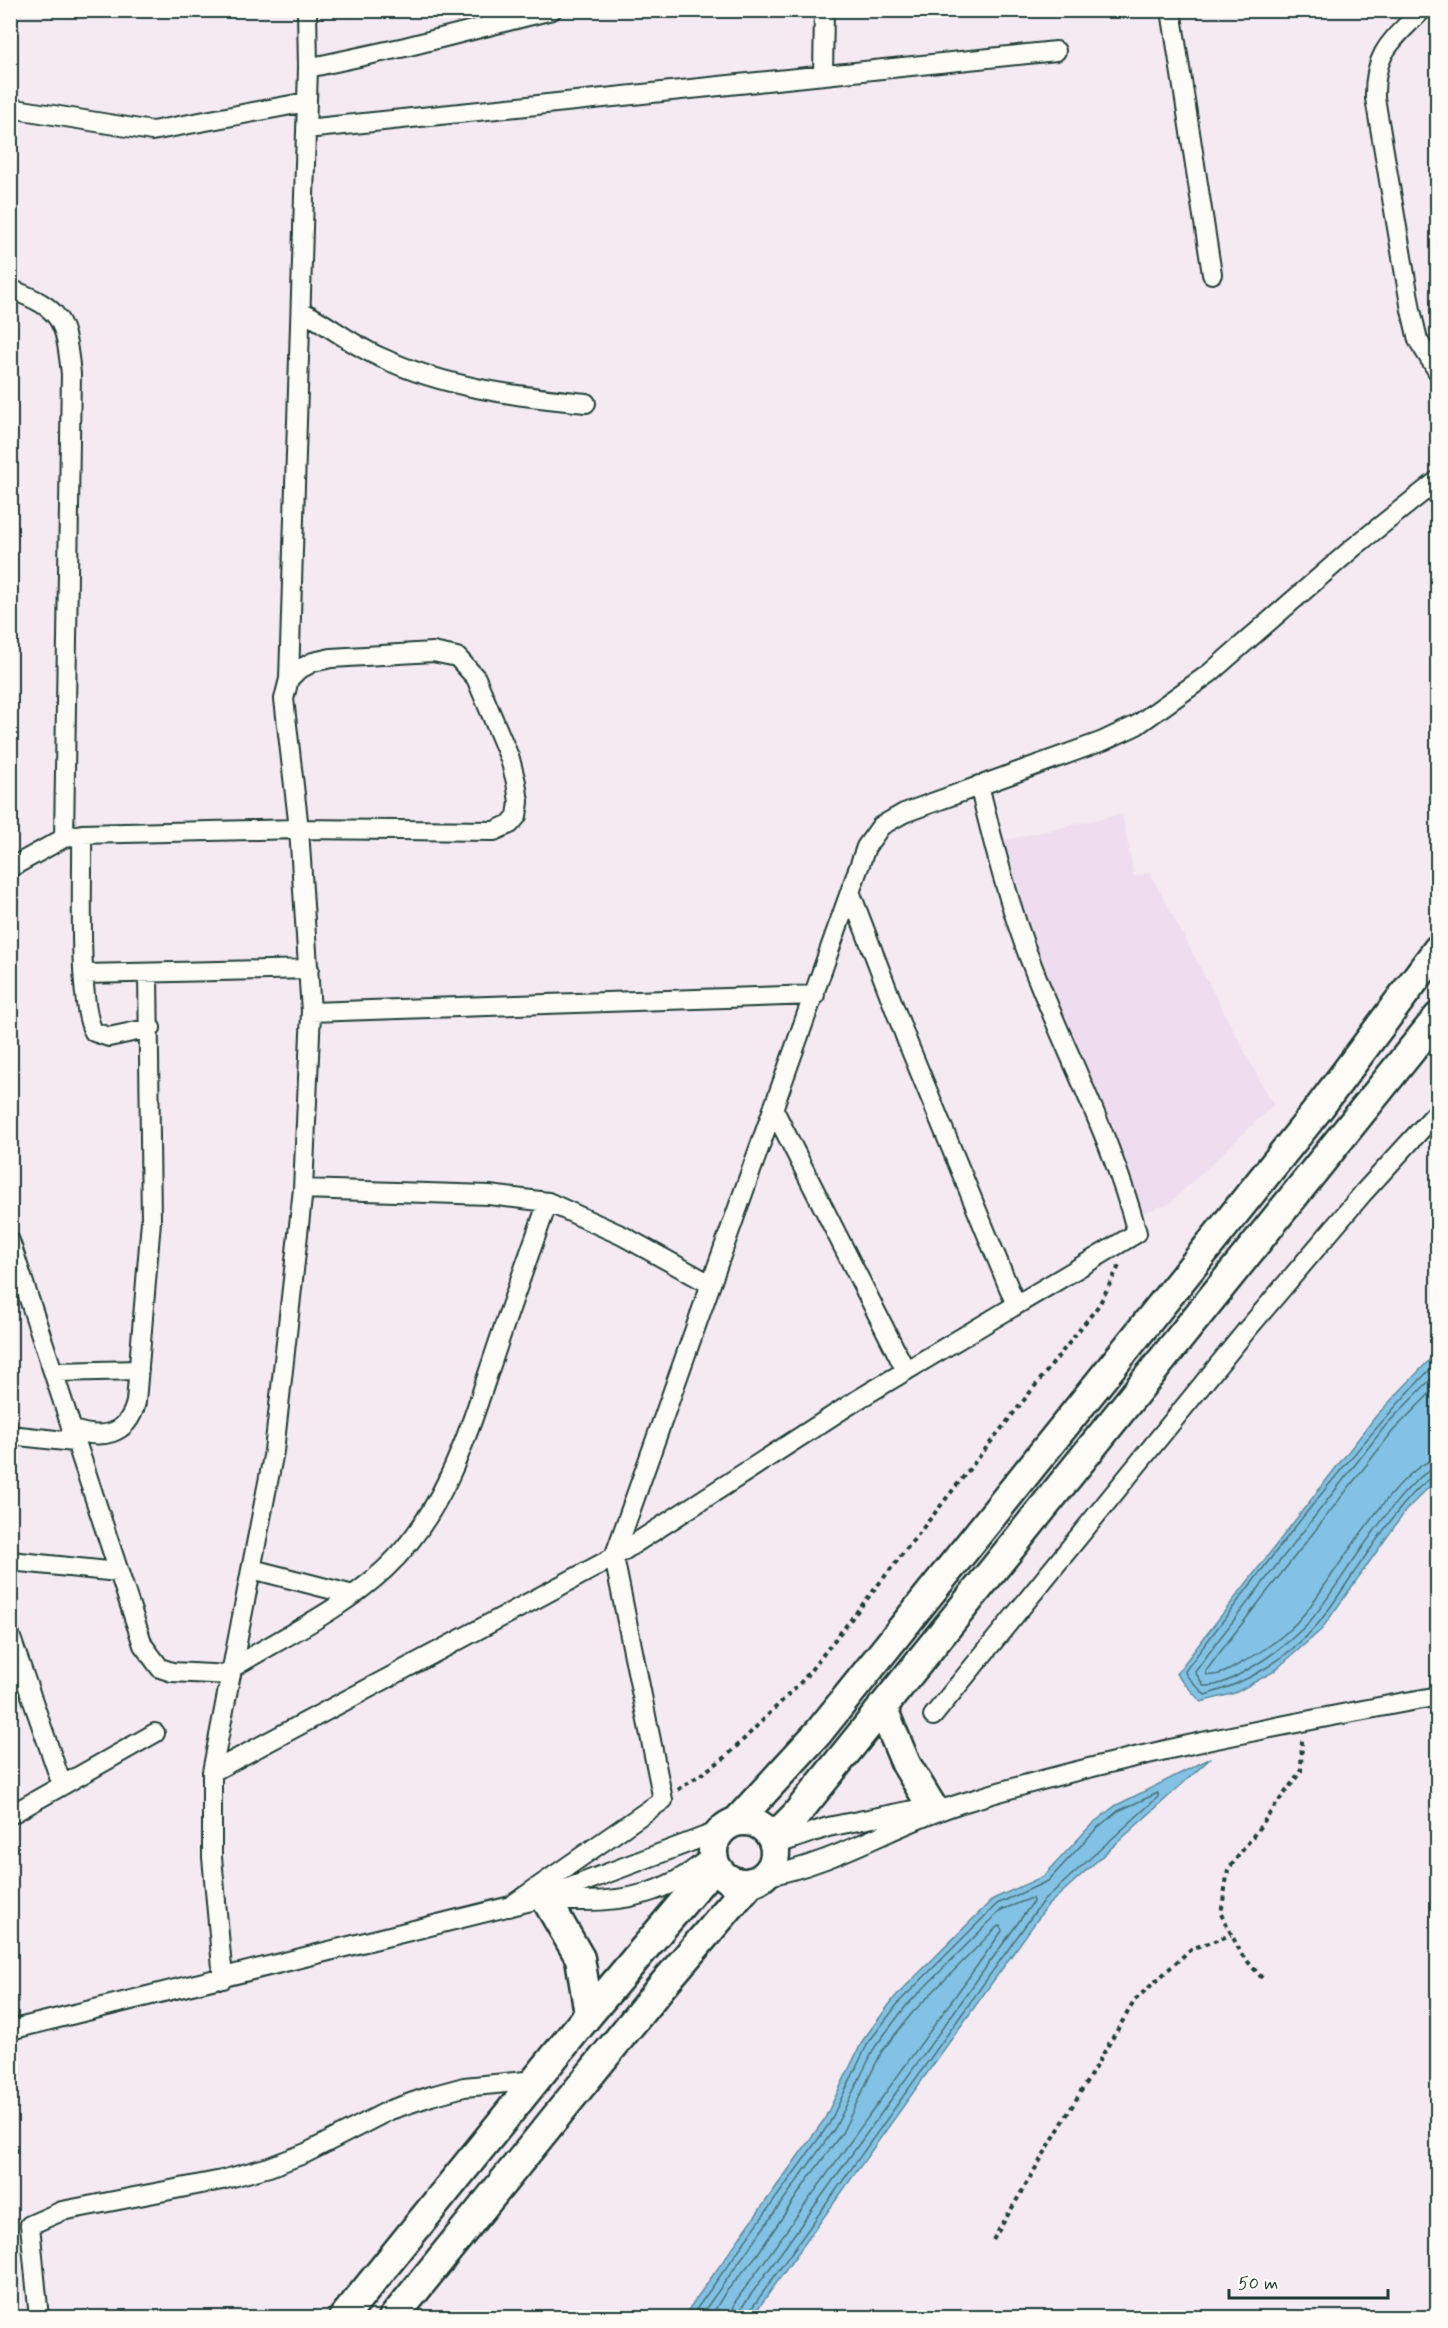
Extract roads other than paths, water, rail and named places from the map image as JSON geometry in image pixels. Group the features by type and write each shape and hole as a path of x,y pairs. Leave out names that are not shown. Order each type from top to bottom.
{"main road":[{"path":"343,2318 713,1861 717,1834 730,1825 818,1733 1316,1112 1437,950"},
{"path":"774,1841 1437,1017"},
{"path":"882,1707 906,1764 931,1805"},
{"path":"393,2318 661,1987 756,1880 771,1869 775,1857 774,1841 761,1825 750,1821 730,1825"},
{"path":"713,1861 727,1878 738,1883 756,1880"},
{"path":"543,1900 580,1958 589,2014"}],"street":[{"path":"223,1979 212,1857 212,1772 274,1451 303,1189 311,1012 299,830 284,699 289,679 308,68 307,10"},
{"path":"308,68 552,10"},
{"path":"823,75 824,10"},
{"path":"1171,10 1212,274"},
{"path":"1422,10 1398,33 1379,59 1374,79 1375,98 1411,310 1418,340 1437,372"},
{"path":"306,129 1056,51"},
{"path":"10,108 152,131 307,102"},
{"path":"10,289 35,298 57,316 67,336 71,374 73,836 88,1021 94,1032 109,1037 151,1028"},
{"path":"301,311 380,357 442,381 502,395 586,403"},
{"path":"509,1907 663,1800 614,1557 866,847 881,826 904,813 1113,737 1153,715 1210,673 1354,547 1437,480"},
{"path":"10,868 73,836 299,830 494,831 514,820 519,802 510,759 486,701 469,669 457,657 433,652 331,658 313,662 298,670 289,679"},
{"path":"212,1772 614,1557 857,1400 1137,1233 1106,1142 1032,965 1001,877 979,785"},
{"path":"850,894 911,1052 1016,1305"},
{"path":"84,974 309,969"},
{"path":"10,1435 96,1436 127,1424 132,1416 136,1402 151,1221 151,1028 148,973"},
{"path":"311,1012 815,995"},
{"path":"774,1110 906,1371"},
{"path":"933,1716 1246,1331 1364,1192 1437,1111"},
{"path":"303,1189 489,1195 548,1202 622,1236 710,1284"},
{"path":"11,1242 143,1645 160,1668 184,1674 231,1672 353,1594 385,1569 411,1540 444,1487 463,1448 548,1202"},
{"path":"55,1372 139,1370"},
{"path":"10,1561 118,1572"},
{"path":"252,1569 353,1594"},
{"path":"10,1635 62,1785"},
{"path":"756,1880 810,1865 961,1803 1099,1766 1437,1696"},
{"path":"10,1815 155,1733"},
{"path":"774,1841 931,1805 961,1803"},
{"path":"10,2030 543,1900 730,1825"},
{"path":"543,1900 594,1902 641,1896 681,1880 713,1861"},
{"path":"39,2318 30,2224 38,2220 62,2211 222,2180 269,2167 306,2153 390,2110 431,2096 464,2087 536,2080"}],"water":[{"path":"1437,1352 1437,1479 1407,1509 1321,1630 1273,1672 1235,1693 1201,1702 1176,1674 1376,1416"},
{"path":"1211,1758 1047,1906 752,2317 683,2317 824,2120 863,2040 895,1997 993,1899 1044,1876 1092,1824 1115,1806"}]}
